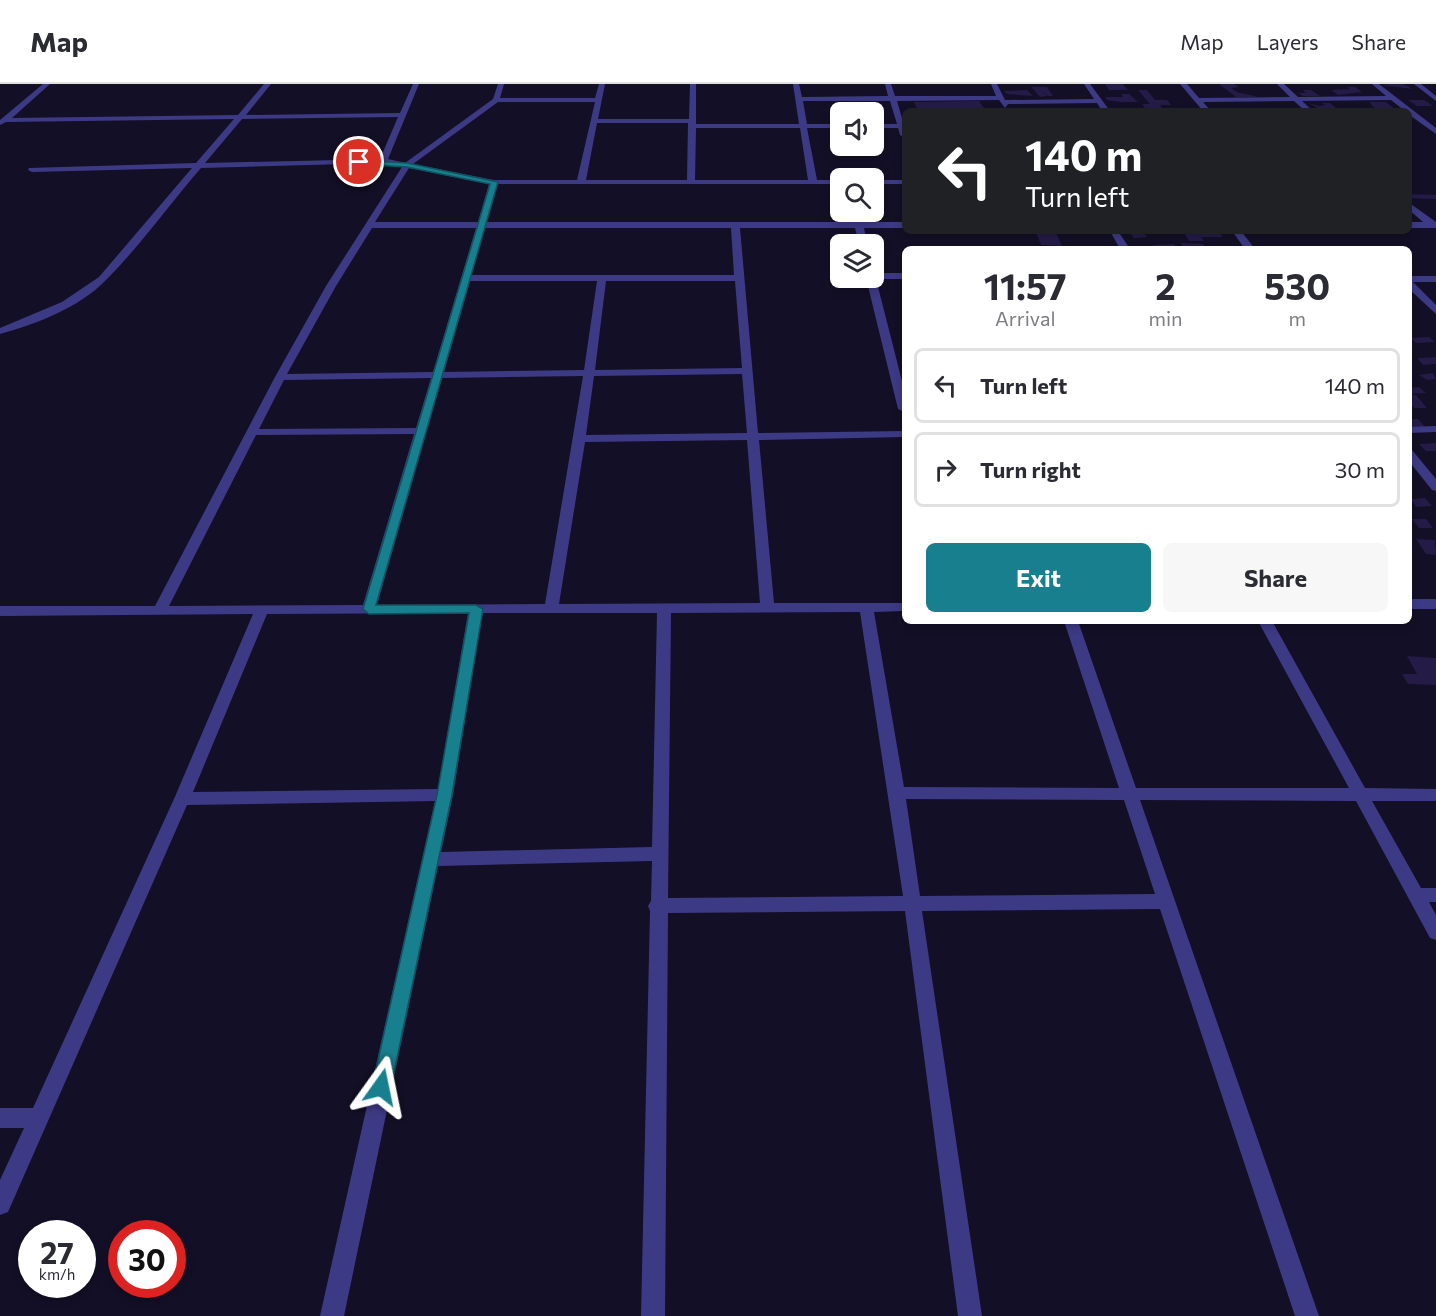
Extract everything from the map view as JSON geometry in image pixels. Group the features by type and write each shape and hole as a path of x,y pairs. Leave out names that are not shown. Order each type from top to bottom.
{"street":[{"path":"2,122 47,84"},
{"path":"0,331 49,314 77,300 102,279 237,117 268,84"},
{"path":"383,161 416,84"},
{"path":"496,100 501,84"},
{"path":"581,182 602,84"},
{"path":"691,182 693,84"},
{"path":"796,84 813,182"},
{"path":"888,84 902,129"},
{"path":"994,84 1006,108"},
{"path":"1086,84 1104,108"},
{"path":"1183,84 1204,108"},
{"path":"1280,84 1305,108"},
{"path":"1375,84 1406,108"},
{"path":"1417,84 1436,99"},
{"path":"1197,100 1393,98"},
{"path":"799,99 1099,101"},
{"path":"160,610 280,377 368,225 407,165 496,100 598,100"},
{"path":"1412,112 1434,129"},
{"path":"2,122 403,115"},
{"path":"593,121 830,126"},
{"path":"884,126 901,126"},
{"path":"32,170 383,161 494,182 830,182"},
{"path":"369,609 494,182"},
{"path":"884,182 902,182"},
{"path":"1412,207 1433,225"},
{"path":"368,225 902,225"},
{"path":"735,225 767,607"},
{"path":"859,225 861,234"},
{"path":"1412,225 1433,225"},
{"path":"1238,234 1248,246"},
{"path":"884,277 902,276"},
{"path":"466,278 740,278"},
{"path":"551,608 580,439 602,278"},
{"path":"1412,281 1436,279"},
{"path":"1412,285 1436,311"},
{"path":"875,288 900,376 902,392"},
{"path":"280,377 438,377 748,371"},
{"path":"1412,430 1436,429"},
{"path":"253,432 422,430"},
{"path":"580,439 902,434"},
{"path":"1412,457 1436,487"},
{"path":"1412,604 1436,604"},
{"path":"866,607 897,793 970,1316"},
{"path":"0,611 902,607"},
{"path":"653,1316 657,906 664,608"},
{"path":"332,1316 445,795 476,609"},
{"path":"0,1204 182,799 262,610"},
{"path":"1072,624 1307,1316"},
{"path":"1267,624 1436,932"},
{"path":"897,793 1436,795"},
{"path":"182,799 445,795"},
{"path":"431,859 658,854"},
{"path":"1416,895 1436,895"},
{"path":"657,906 1166,901"},
{"path":"0,1118 39,1118"}],"building":[{"path":"1105,84 1123,84 1128,90 1109,90"},
{"path":"1219,84 1234,84 1239,87 1231,88 1237,92 1258,97 1236,97"},
{"path":"1392,84 1403,84 1413,89 1381,85"},
{"path":"1031,87 1047,87 1053,96 1048,96 1043,92 1047,96 1040,97"},
{"path":"1347,87 1355,87 1362,92 1338,95 1331,90 1350,89"},
{"path":"1027,90 1033,96 1007,94 1004,91"},
{"path":"1138,90 1147,90 1155,100 1167,100 1171,105 1160,105 1162,108 1145,108 1142,104 1150,104"},
{"path":"1303,90 1311,90 1320,96 1303,96 1298,93 1306,93"},
{"path":"1121,94 1129,94 1138,102 1120,102 1107,100 1105,97 1123,97"},
{"path":"1408,100 1424,100 1433,106 1417,106"},
{"path":"979,101 986,108 917,108 914,102"},
{"path":"1369,102 1386,102 1393,108 1374,108"},
{"path":"1308,103 1320,106 1325,105 1322,103 1330,103 1336,108 1318,108"},
{"path":"1412,194 1436,195 1436,199 1412,198"},
{"path":"1037,234 1056,234 1062,246 1041,245"},
{"path":"1131,234 1144,234 1147,237 1134,238"},
{"path":"1185,234 1221,234 1223,237 1201,237 1204,241 1189,241"},
{"path":"1181,243 1204,246 1182,246"},
{"path":"1174,244 1176,246 1153,246"},
{"path":"1429,337 1435,342 1416,343 1412,338"},
{"path":"1436,357 1436,364 1423,365 1417,358"},
{"path":"1433,373 1436,379 1427,380 1419,375"},
{"path":"1419,387 1426,393 1412,394 1412,388"},
{"path":"1412,395 1416,395 1427,408 1414,408"},
{"path":"1412,419 1418,419 1425,427 1413,428"},
{"path":"1436,443 1436,451 1426,451 1419,444"},
{"path":"1425,498 1432,506 1416,507 1412,499"},
{"path":"1412,519 1426,519 1433,528 1419,528"},
{"path":"1416,539 1435,540 1436,555 1426,554"},
{"path":"1407,656 1436,658 1436,685 1408,684 1402,674 1417,674"}],"route":[{"path":"359,162 383,161 494,182 369,609 476,609 445,795 381,1087"}]}
